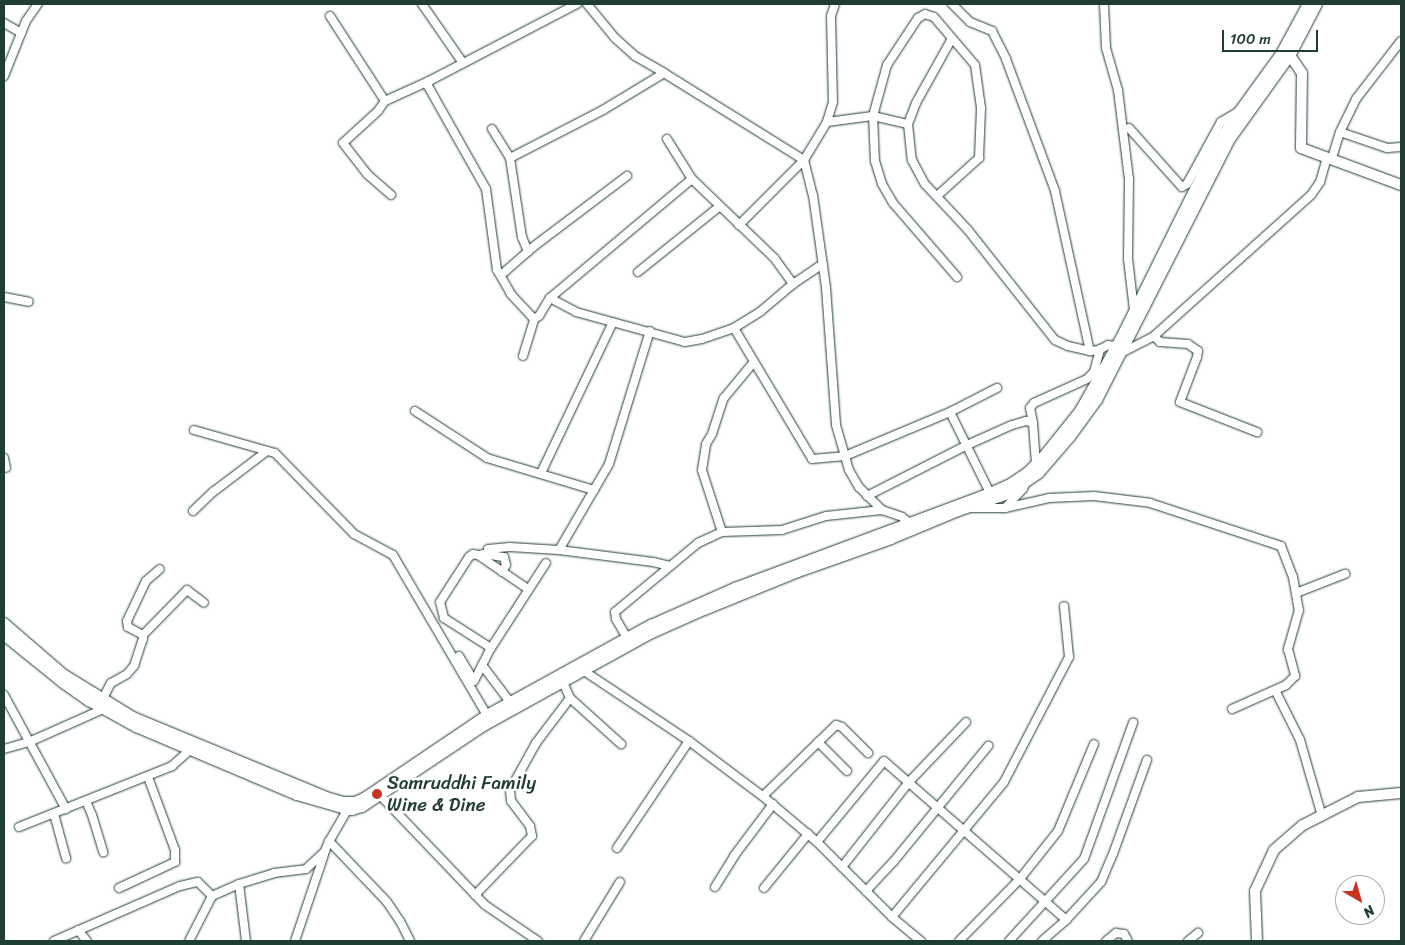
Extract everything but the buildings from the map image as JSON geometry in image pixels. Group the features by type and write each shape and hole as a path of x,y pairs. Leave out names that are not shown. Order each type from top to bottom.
{"main road":[{"path":"1130,327 1134,310 1205,167 1239,111 1287,52 1308,4"},
{"path":"941,514 968,508 1008,494 1025,484 1039,473 1075,431 1097,400 1130,327 1230,139 1317,4"},
{"path":"1287,52 1302,73 1301,148 1401,185"},
{"path":"378,793 535,693 615,649 704,610 941,514 1012,483 1036,464 1080,411 1119,349"},
{"path":"4,635 50,674 136,727 297,795 362,807 378,793 488,715 510,702 563,682 584,671 627,638 651,625 736,588 913,525"},
{"path":"4,623 102,705 349,806"},
{"path":"1255,940 1255,891 1274,850 1303,824 1358,797 1401,793"}],"street":[{"path":"4,76 21,33 38,4"},
{"path":"422,4 463,63"},
{"path":"391,195 367,174 343,144 378,111 384,101 429,81 577,4"},
{"path":"587,4 615,38 635,56 804,160 812,195 823,264 836,425 849,470 868,496 882,510 913,525"},
{"path":"739,225 804,160 827,122 833,102 831,16 835,4"},
{"path":"952,4 970,22 992,31 1006,59 1055,191 1090,351"},
{"path":"1104,4 1106,48 1118,90 1129,178 1128,259 1134,310"},
{"path":"937,196 979,158 981,108 979,82 975,65 951,40 934,17 925,14 918,18 887,64 873,116 875,161 882,184 893,203 957,277"},
{"path":"330,16 384,101"},
{"path":"4,22 21,33"},
{"path":"951,40 916,103 908,124 912,160 924,184 968,230 1055,340 1068,346 1090,351 1108,345 1119,349 1154,336 1310,195 1320,182 1329,157 1356,99 1401,40"},
{"path":"510,158 603,110 664,73"},
{"path":"429,81 428,86 486,189 496,270 501,275 511,294 534,319"},
{"path":"1129,128 1182,187 1187,184 1221,122 1239,111"},
{"path":"827,122 873,116 908,124"},
{"path":"492,129 510,158 522,237 528,252"},
{"path":"1340,132 1387,148 1401,147"},
{"path":"668,139 692,178 775,259 793,284"},
{"path":"501,275 627,176"},
{"path":"523,356 534,319 539,316 550,298 692,178"},
{"path":"638,272 720,206"},
{"path":"550,298 576,312 685,342 702,339 734,328 761,311 793,284 823,264"},
{"path":"4,297 29,302"},
{"path":"541,473 613,322"},
{"path":"734,328 753,363 812,459 845,456 950,412 998,388"},
{"path":"560,550 608,464 650,331"},
{"path":"1154,336 1160,342 1188,344 1198,351 1180,402 1258,432"},
{"path":"1036,464 1030,408 1034,403 1087,379 1094,372 1100,349"},
{"path":"722,532 702,470 706,444 712,434 724,398 753,363"},
{"path":"415,411 487,458 594,490"},
{"path":"950,412 965,446 990,492"},
{"path":"868,496 965,446 1012,425 1026,421 1033,423"},
{"path":"194,430 275,454 354,534 393,555 488,715"},
{"path":"193,511 213,492 266,451"},
{"path":"4,458 6,468"},
{"path":"1005,508 1024,488 1025,484"},
{"path":"968,508 1005,508 1044,499 1094,496 1150,503 1264,541 1278,543 1285,553 1299,610 1288,650 1295,676 1291,682 1232,709"},
{"path":"627,638 616,619 616,612 698,543 722,532 782,530 826,516 882,510"},
{"path":"502,572 506,565 504,557 486,551 510,547 560,550 654,562 670,566"},
{"path":"491,648 444,618 440,605 469,557 474,554 478,555 528,589"},
{"path":"440,620 440,625 474,682 491,648 546,563"},
{"path":"143,635 128,627 126,621 146,581 160,569"},
{"path":"1296,593 1345,574"},
{"path":"4,749 29,742 102,705 112,683 127,674 134,666 144,639 143,635 187,590 204,603"},
{"path":"892,917 962,830 1004,782 1069,657 1064,606"},
{"path":"482,665 510,702"},
{"path":"584,671 617,695 689,741 773,804 817,842 892,917 921,941"},
{"path":"563,682 570,698 621,744"},
{"path":"1275,690 1300,740 1322,816"},
{"path":"4,696 66,809"},
{"path":"475,895 532,836 530,826 511,801 510,790 536,743 570,698"},
{"path":"842,866 908,782 966,722"},
{"path":"1010,941 1084,859 1132,723"},
{"path":"763,796 838,725 868,752"},
{"path":"617,848 689,741"},
{"path":"818,742 846,771"},
{"path":"959,941 1019,880 1058,831 1094,744"},
{"path":"866,891 894,861 988,746"},
{"path":"19,827 148,777 172,766 190,750"},
{"path":"1042,941 1066,920 1100,882 1113,854 1147,760"},
{"path":"817,842 884,762 1066,920"},
{"path":"119,888 175,862 175,850 148,777"},
{"path":"378,793 485,905 538,941"},
{"path":"86,801 92,814 103,852"},
{"path":"715,887 734,856 773,804"},
{"path":"295,941 329,841 349,806"},
{"path":"54,814 66,858"},
{"path":"764,888 808,834"},
{"path":"329,841 387,902 400,921 410,941"},
{"path":"190,941 194,929 212,896 239,884 274,873 306,869 325,851"},
{"path":"54,941 180,886 198,882 212,896"},
{"path":"584,941 620,882"},
{"path":"239,884 246,941"},
{"path":"78,930 87,941"},
{"path":"1106,941 1116,933 1124,934 1128,941"},
{"path":"1188,941 1198,934"}],"place":[{"name":"Samruddhi Family Wine & Dine","path":"377,794"}]}
